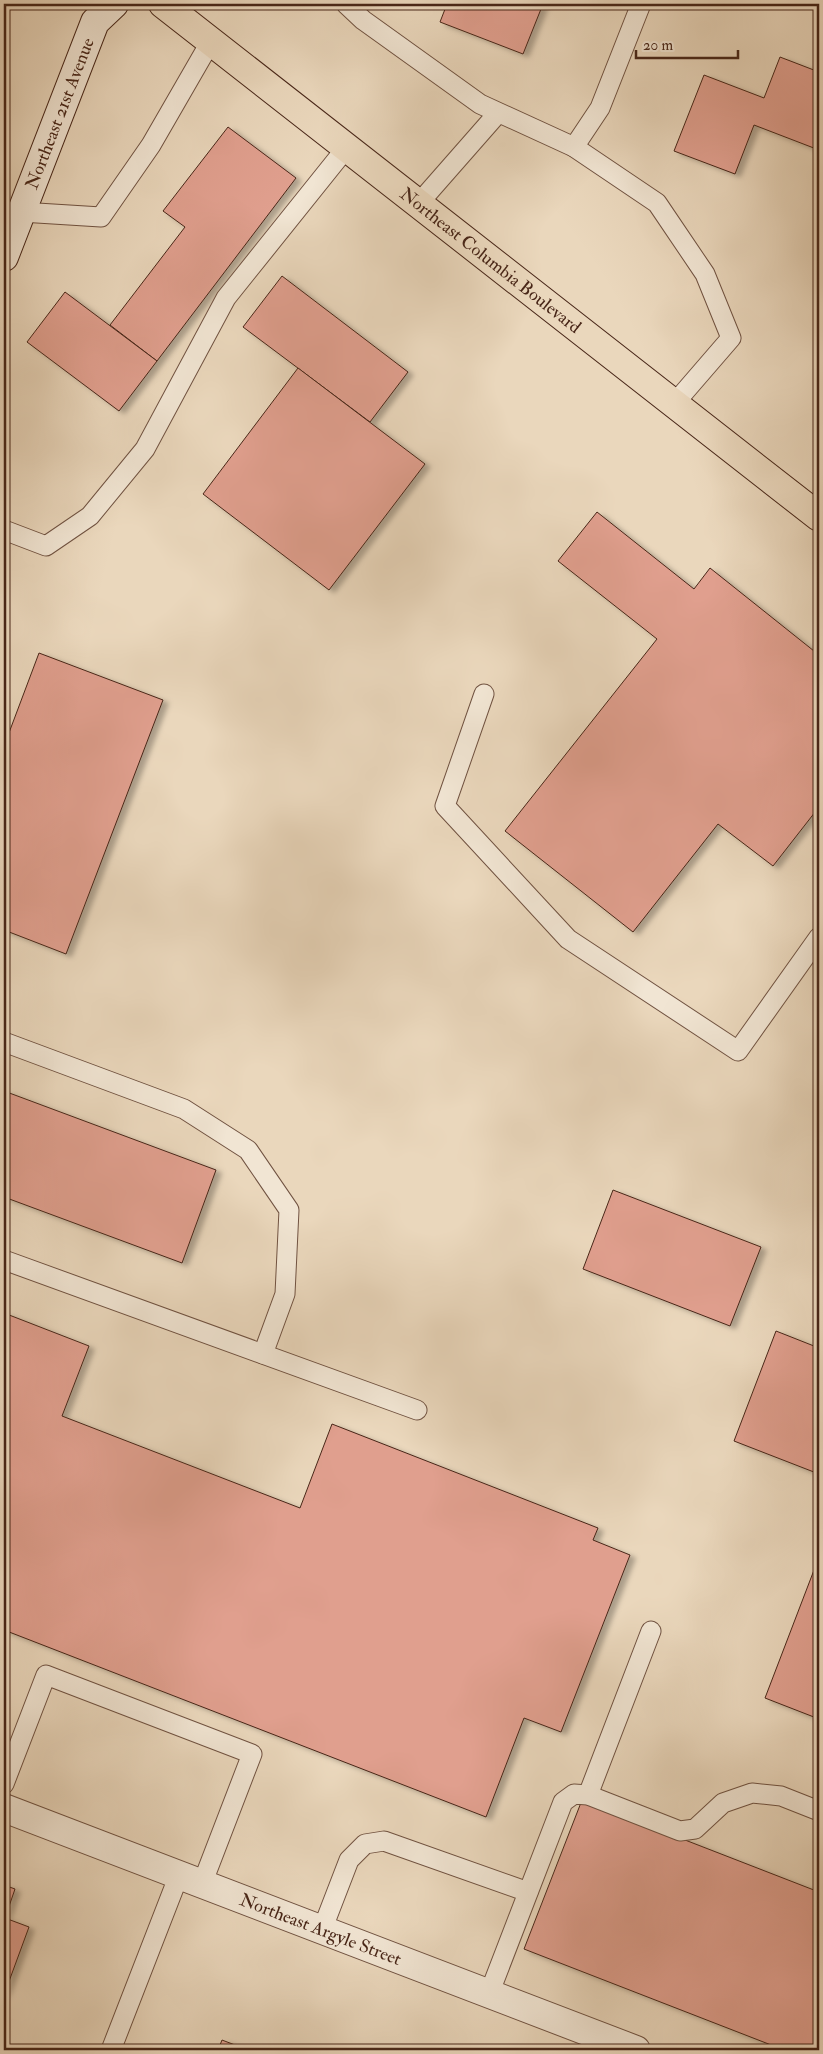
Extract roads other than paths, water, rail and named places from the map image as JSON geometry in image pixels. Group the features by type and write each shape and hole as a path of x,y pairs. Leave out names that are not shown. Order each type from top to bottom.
{"main road":[{"name":"Northeast Columbia Boulevard","path":"162,4 819,517"}],"street":[{"name":"Northeast 21st Avenue","path":"4,257 95,22 114,4"},
{"name":"Northeast Argyle Street","path":"4,1808 636,2050"}],"lane":[{"path":"346,4 363,20 472,99 498,113 574,147 657,202 705,274 731,338 674,404"},
{"path":"574,147 600,108 641,4"},
{"path":"21,212 101,218 151,145 211,41"},
{"path":"418,203 498,113"},
{"path":"4,530 46,546 90,516 144,449 226,298 347,147"},
{"path":"484,694 445,806 568,939 738,1051 819,937"},
{"path":"4,1042 184,1109 248,1150 289,1210 285,1294 263,1354"},
{"path":"4,1260 417,1410"},
{"path":"588,1795 651,1632"},
{"path":"4,1784 46,1675 252,1754 190,1880 112,2050"},
{"path":"489,1994 564,1802 574,1794 588,1795 680,1831 695,1829 723,1803 752,1794 781,1796 819,1811"},
{"path":"322,1930 349,1860 365,1844 384,1841 528,1892"}]}
